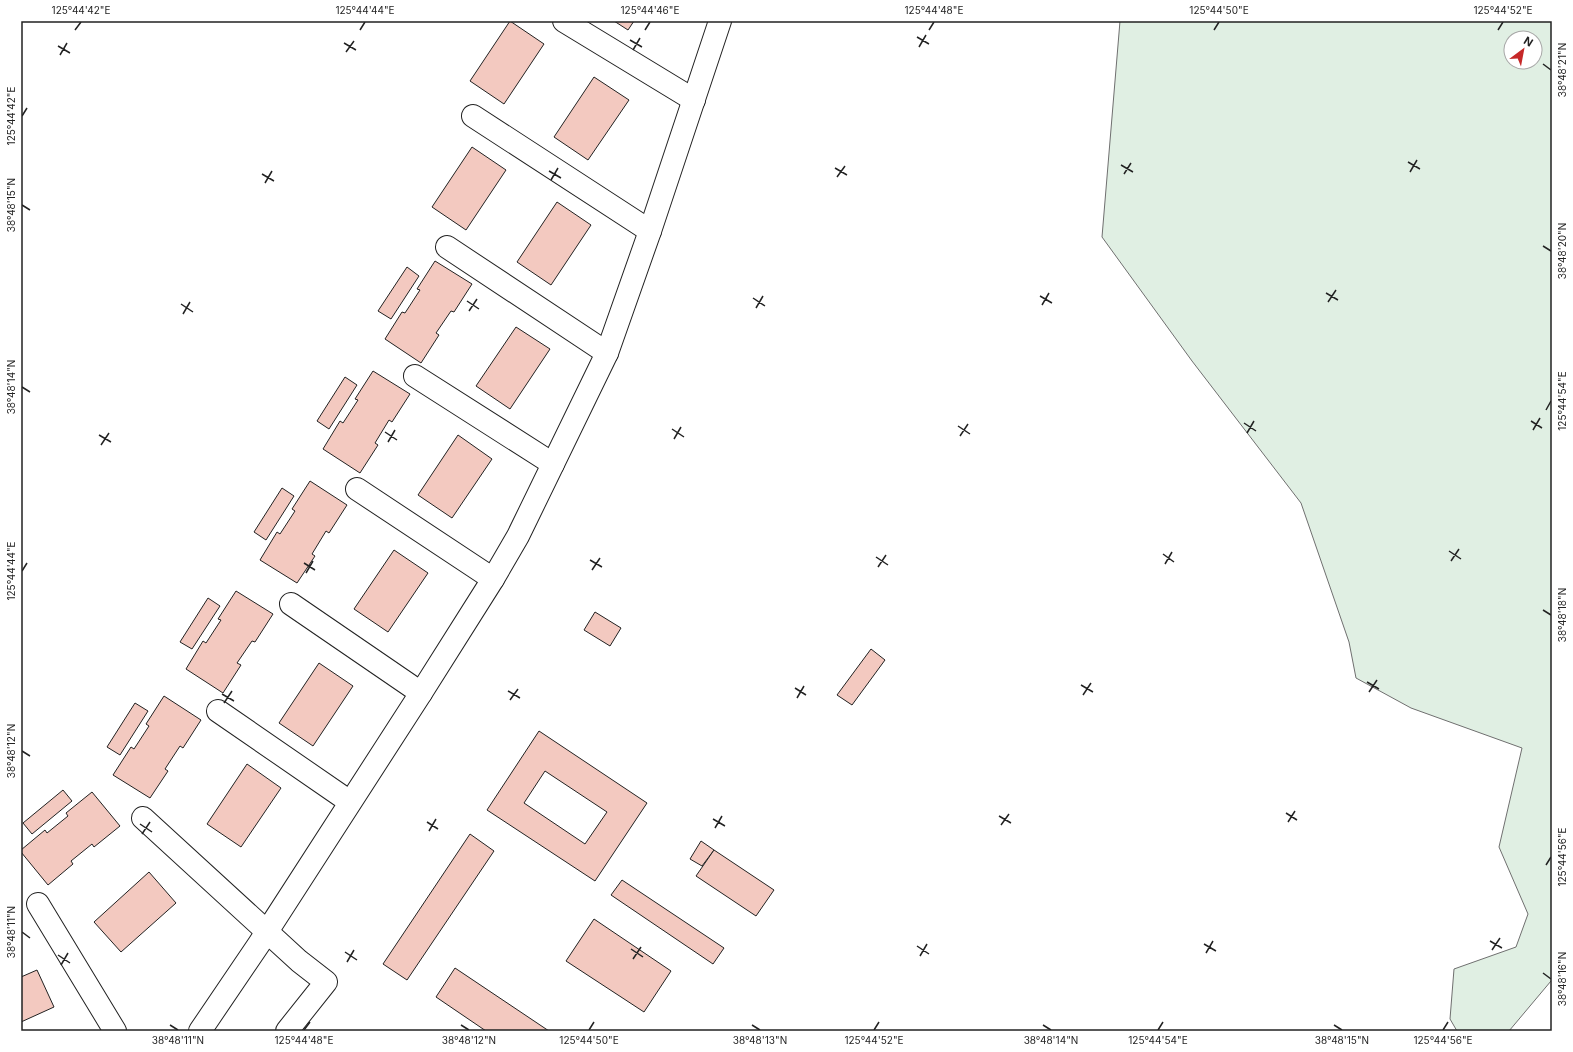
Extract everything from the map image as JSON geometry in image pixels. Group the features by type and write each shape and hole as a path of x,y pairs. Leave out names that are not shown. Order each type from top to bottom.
{"street":[{"path":"564,21 694,100"},
{"path":"200,1031 267,932 421,693 493,579 518,536 607,353 650,232 720,21"},
{"path":"473,116 650,232"},
{"path":"447,247 607,353"},
{"path":"415,376 553,464"},
{"path":"357,489 493,579"},
{"path":"291,604 421,693"},
{"path":"218,711 350,802"},
{"path":"143,818 306,967 326,982 287,1031"},
{"path":"38,904 114,1031"}],"green space":[{"path":"1120,21 1552,21 1552,982 1551,981 1509,1031 1457,1031 1450,1019 1454,969 1516,947 1528,914 1499,847 1522,748 1411,708 1356,678 1349,642 1301,503 1192,361 1102,237"}],"building":[{"path":"510,21 544,44 504,104 470,81"},
{"path":"614,21 634,21 628,30"},
{"path":"594,77 629,100 588,160 554,137"},
{"path":"472,147 506,170 466,230 432,207"},
{"path":"557,202 591,225 551,285 517,262"},
{"path":"435,261 472,284 454,312 451,311 436,333 439,335 421,363 385,339 402,312 405,313 420,290 417,289"},
{"path":"407,267 419,276 391,319 378,311"},
{"path":"516,327 550,349 510,409 476,386"},
{"path":"373,371 410,394 392,422 389,420 375,443 378,445 360,473 323,449 340,421 343,423 358,400 355,399"},
{"path":"345,377 357,385 329,429 317,421"},
{"path":"458,435 492,459 452,518 418,495"},
{"path":"310,481 347,505 329,533 326,531 312,554 315,556 297,583 260,560 277,532 280,534 295,511 292,509"},
{"path":"282,488 294,496 266,540 254,532"},
{"path":"394,550 428,573 388,632 354,609"},
{"path":"236,591 273,614 255,642 252,641 237,663 241,665 223,693 186,669 203,641 206,643 221,620 218,619"},
{"path":"208,598 220,606 192,649 180,642"},
{"path":"595,612 621,628 610,646 584,630"},
{"path":"871,649 885,660 852,705 837,695"},
{"path":"319,663 353,686 313,746 279,723"},
{"path":"164,696 201,720 183,748 180,746 165,769 168,771 150,798 113,775 131,747 134,749 149,726 146,724"},
{"path":"135,703 148,711 120,755 107,747"},
{"path":"539,731 647,803 595,881 487,810","holes":["545,771 607,812 585,844 524,803"]},
{"path":"247,764 281,788 241,847 207,824"},
{"path":"63,790 72,801 32,834 23,823"},
{"path":"92,792 120,826 94,847 92,844 71,861 73,864 48,885 21,852 21,850 45,830 47,833 68,816 66,813"},
{"path":"470,834 494,851 407,980 383,964"},
{"path":"701,841 714,850 702,866 690,859"},
{"path":"714,850 774,890 756,916 696,876"},
{"path":"149,872 176,903 121,952 94,922"},
{"path":"622,880 724,948 713,964 611,895"},
{"path":"594,919 671,971 644,1012 566,961"},
{"path":"455,968 549,1031 486,1031 436,997"},
{"path":"37,970 54,1007 21,1022 21,977"}]}
